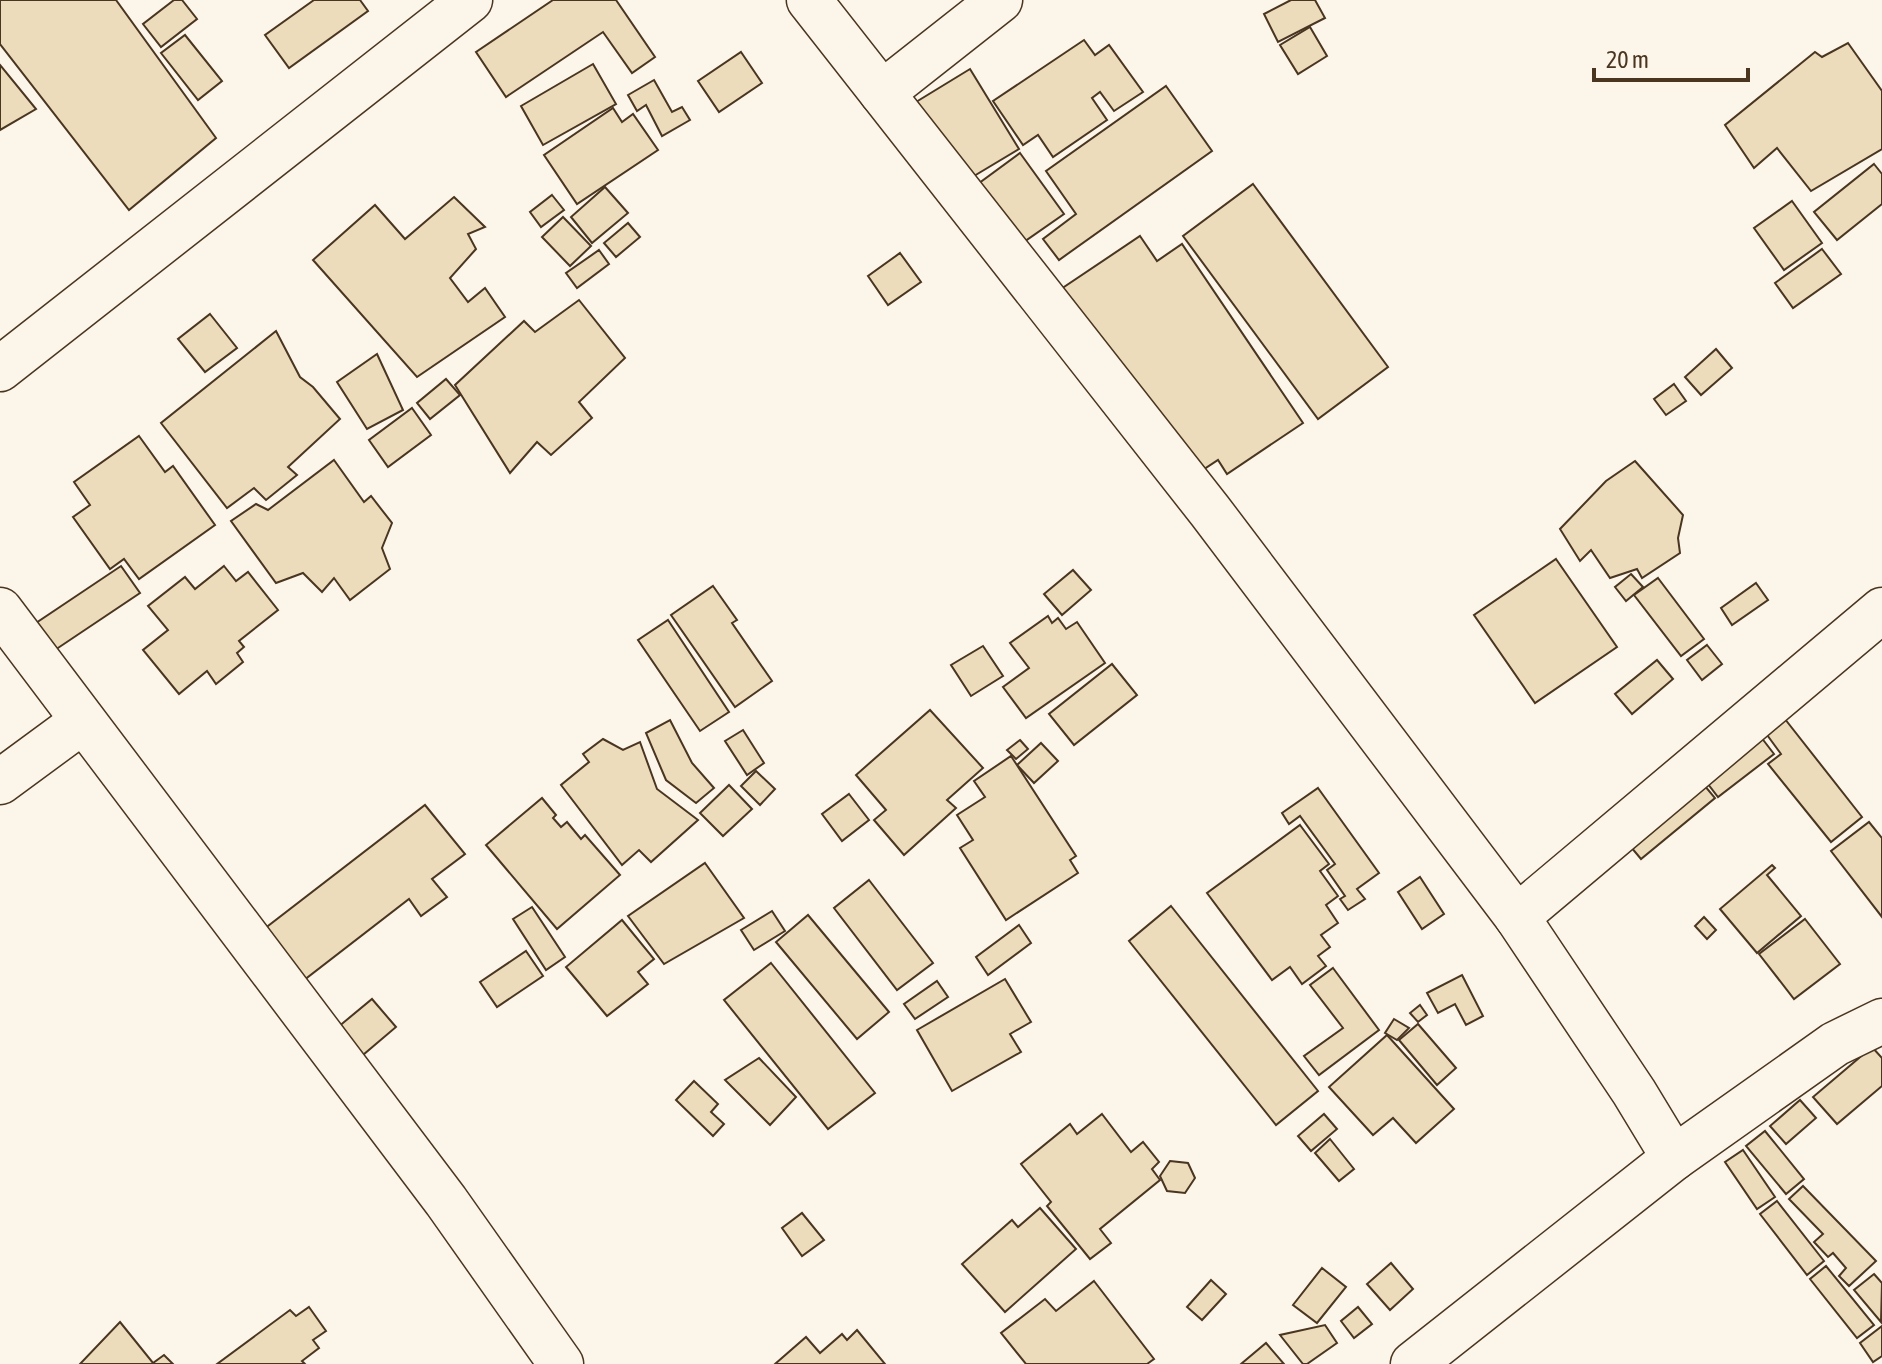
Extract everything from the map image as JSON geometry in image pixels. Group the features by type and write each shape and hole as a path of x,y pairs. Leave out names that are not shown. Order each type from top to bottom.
{"street":[{"path":"0,369 470,0"},
{"path":"809,0 1210,511 1517,917 1674,1158"},
{"path":"882,93 1000,0"},
{"path":"0,610 446,1201 561,1364"},
{"path":"1517,917 1882,610"},
{"path":"0,782 83,721"},
{"path":"1413,1364 1674,1158 1835,1044 1882,1021"}],"building":[{"path":"0,0 116,0 216,138 129,210 0,44"},
{"path":"174,0 182,0 197,19 161,47 143,24"},
{"path":"314,0 360,0 368,11 289,68 265,35"},
{"path":"553,0 616,0 655,57 632,73 603,32 506,97 476,52"},
{"path":"1291,0 1315,0 1325,18 1278,42 1264,14"},
{"path":"1310,27 1327,56 1298,74 1280,45"},
{"path":"185,35 222,81 198,100 161,53"},
{"path":"1084,40 1095,55 1109,45 1143,92 1114,111 1100,92 1092,98 1107,120 1053,157 1038,135 1023,145 993,101"},
{"path":"1848,43 1882,91 1882,149 1811,191 1777,148 1754,168 1725,125 1815,52 1822,57"},
{"path":"741,52 762,83 719,112 698,81"},
{"path":"593,64 616,104 543,145 521,106"},
{"path":"0,65 36,109 0,130"},
{"path":"970,69 1019,149 964,182 916,102"},
{"path":"654,80 672,112 682,107 690,120 662,136 646,105 637,111 628,95"},
{"path":"1166,86 1212,151 1059,260 1043,239 1076,214 1046,171"},
{"path":"613,108 622,122 633,114 658,150 577,204 544,155"},
{"path":"1020,153 1064,214 1011,251 967,192"},
{"path":"1874,164 1882,174 1882,204 1837,240 1814,212"},
{"path":"1253,184 1388,367 1318,419 1183,236"},
{"path":"605,187 628,213 592,243 571,217"},
{"path":"552,195 564,210 541,227 530,212"},
{"path":"454,197 485,227 468,234 476,249 450,278 468,302 485,288 505,317 417,377 313,260 375,205 405,239"},
{"path":"1792,201 1822,243 1784,270 1754,228"},
{"path":"563,217 591,246 570,266 542,237"},
{"path":"628,223 640,237 616,257 604,243"},
{"path":"1140,236 1157,261 1182,244 1303,423 1227,474 1218,460 1189,479 1061,289"},
{"path":"1822,249 1841,274 1793,308 1775,283"},
{"path":"599,250 609,264 577,288 566,273"},
{"path":"900,253 921,282 888,305 868,276"},
{"path":"579,300 625,358 579,402 592,418 551,455 537,442 510,473 455,385 524,321 535,332"},
{"path":"210,314 237,348 205,372 178,339"},
{"path":"276,331 300,377 313,387 340,419 288,467 297,475 266,500 254,488 227,508 161,423"},
{"path":"1716,349 1732,368 1701,395 1685,377"},
{"path":"377,354 403,410 367,429 337,382"},
{"path":"446,379 460,395 430,419 417,403"},
{"path":"1674,384 1686,401 1666,415 1654,399"},
{"path":"412,408 431,435 388,467 369,440"},
{"path":"139,436 165,472 173,466 215,525 139,579 124,559 110,569 73,517 90,505 74,482"},
{"path":"334,460 364,502 371,496 392,523 382,548 390,569 350,600 334,578 322,592 303,573 276,583 231,521 256,504 268,510"},
{"path":"1635,461 1683,515 1678,538 1680,553 1642,578 1637,569 1610,578 1591,550 1580,561 1560,529 1606,481"},
{"path":"1556,559 1617,647 1535,703 1474,615"},
{"path":"121,566 140,593 46,656 27,629"},
{"path":"224,566 236,581 248,572 278,610 239,641 244,647 237,653 243,662 216,684 207,671 179,694 143,650 168,630 148,606 185,577 195,589"},
{"path":"1073,570 1091,590 1062,615 1044,594"},
{"path":"1631,574 1643,587 1626,601 1615,587"},
{"path":"1658,578 1704,639 1681,656 1634,595"},
{"path":"1756,583 1768,600 1732,625 1721,608"},
{"path":"713,586 737,620 732,623 772,681 735,707 671,615"},
{"path":"1048,616 1052,623 1058,618 1066,629 1077,622 1105,663 1026,718 1003,687 1029,668 1010,643"},
{"path":"668,620 729,712 700,731 638,640"},
{"path":"1707,645 1722,664 1702,680 1687,660"},
{"path":"983,646 1003,676 971,696 951,665"},
{"path":"1657,660 1673,679 1632,714 1615,694"},
{"path":"1112,664 1137,695 1074,745 1049,714"},
{"path":"930,710 983,768 947,800 956,808 904,855 874,820 886,810 856,775"},
{"path":"1781,714 1862,817 1831,842 1768,764 1781,754 1762,728"},
{"path":"670,720 692,763 714,788 696,803 666,780 646,733"},
{"path":"1754,728 1774,754 1718,797 1698,771"},
{"path":"743,730 764,763 747,775 725,741"},
{"path":"603,739 623,750 640,742 657,789 698,820 651,862 639,850 622,865 561,785 589,762 583,754"},
{"path":"1020,740 1028,749 1016,759 1007,750"},
{"path":"1041,743 1058,761 1034,783 1017,765"},
{"path":"1011,756 1076,856 1070,860 1078,873 1006,920 960,848 973,840 957,815 985,797 974,781"},
{"path":"756,771 775,789 760,805 741,786"},
{"path":"1694,773 1715,798 1641,859 1620,834"},
{"path":"729,785 752,809 723,836 700,813"},
{"path":"1318,788 1379,873 1357,889 1365,899 1348,910 1340,899 1345,896 1327,870 1335,864 1300,816 1289,824 1282,813"},
{"path":"849,794 869,820 842,841 822,814"},
{"path":"542,798 561,827 567,822 581,839 585,835 620,875 557,929 486,845"},
{"path":"425,805 465,854 432,879 447,897 421,916 409,899 295,987 255,936"},
{"path":"1869,822 1882,838 1882,917 1831,851"},
{"path":"1300,825 1329,864 1320,871 1338,896 1326,905 1338,923 1321,935 1330,947 1318,956 1326,966 1302,984 1290,967 1272,980 1207,893"},
{"path":"705,863 744,918 664,964 628,916"},
{"path":"1772,865 1775,868 1767,875 1801,916 1757,953 1720,909"},
{"path":"1420,877 1444,914 1422,929 1398,892"},
{"path":"869,880 933,963 897,990 834,908"},
{"path":"1171,906 1318,1091 1276,1125 1129,941"},
{"path":"532,907 565,957 546,970 513,919"},
{"path":"772,911 785,931 754,950 741,930"},
{"path":"808,915 889,1012 857,1039 776,942"},
{"path":"1704,917 1716,930 1707,939 1695,926"},
{"path":"1805,919 1840,964 1794,999 1759,954"},
{"path":"622,920 654,959 638,972 648,984 607,1016 566,967"},
{"path":"1019,925 1031,943 988,975 976,957"},
{"path":"526,951 543,976 497,1007 480,982"},
{"path":"771,963 875,1093 828,1129 724,1000"},
{"path":"1333,968 1379,1030 1319,1075 1304,1056 1343,1028 1310,985"},
{"path":"1462,975 1483,1016 1466,1025 1455,1004 1438,1013 1427,993"},
{"path":"1005,979 1031,1022 1010,1034 1021,1052 952,1091 917,1030"},
{"path":"937,981 948,997 915,1019 904,1004"},
{"path":"372,999 396,1027 357,1060 332,1032"},
{"path":"1420,1005 1427,1015 1418,1022 1410,1013"},
{"path":"1394,1019 1409,1028 1397,1040 1385,1033"},
{"path":"1418,1024 1456,1068 1437,1085 1399,1040"},
{"path":"1387,1035 1454,1109 1416,1143 1393,1118 1373,1135 1329,1087"},
{"path":"1872,1047 1882,1058 1882,1086 1837,1124 1813,1097"},
{"path":"759,1058 796,1097 770,1125 725,1080"},
{"path":"694,1081 718,1104 711,1112 724,1124 713,1136 676,1100"},
{"path":"1800,1100 1816,1118 1786,1144 1770,1126"},
{"path":"1102,1114 1131,1152 1143,1142 1159,1162 1152,1169 1160,1180 1100,1229 1111,1243 1090,1259 1047,1206 1051,1202 1021,1164 1070,1124 1077,1134"},
{"path":"1324,1114 1337,1129 1311,1151 1298,1136"},
{"path":"1765,1131 1804,1179 1786,1194 1746,1146"},
{"path":"1330,1139 1354,1169 1339,1181 1315,1153"},
{"path":"1743,1150 1775,1197 1757,1209 1725,1162"},
{"path":"1170,1161 1188,1163 1195,1178 1185,1193 1167,1191 1160,1176"},
{"path":"1803,1186 1876,1261 1849,1286 1839,1276 1846,1268 1833,1253 1828,1257 1814,1242 1823,1234 1789,1199"},
{"path":"1777,1201 1824,1261 1807,1275 1760,1214"},
{"path":"1040,1208 1076,1249 1005,1312 962,1264 1012,1220 1018,1227"},
{"path":"802,1213 824,1240 802,1256 782,1228"},
{"path":"1391,1263 1413,1289 1390,1310 1367,1284"},
{"path":"1826,1266 1874,1325 1857,1338 1810,1279"},
{"path":"1322,1268 1346,1287 1317,1323 1293,1305"},
{"path":"1874,1274 1882,1283 1881,1322 1854,1290"},
{"path":"1211,1280 1226,1294 1202,1320 1187,1307"},
{"path":"1094,1281 1154,1359 1147,1364 1026,1364 1001,1333 1045,1299 1056,1311"},
{"path":"309,1307 326,1331 313,1340 319,1348 302,1361 305,1364 217,1364 290,1310 296,1316"},
{"path":"1358,1307 1372,1324 1354,1338 1341,1321"},
{"path":"120,1322 153,1363 164,1355 173,1364 80,1364"},
{"path":"1325,1325 1337,1343 1307,1364 1303,1364 1280,1335"},
{"path":"1882,1326 1882,1356 1873,1362 1860,1343"},
{"path":"857,1330 885,1364 775,1364 806,1337 820,1353 842,1334 847,1340"},
{"path":"1266,1343 1284,1364 1241,1364"}]}
